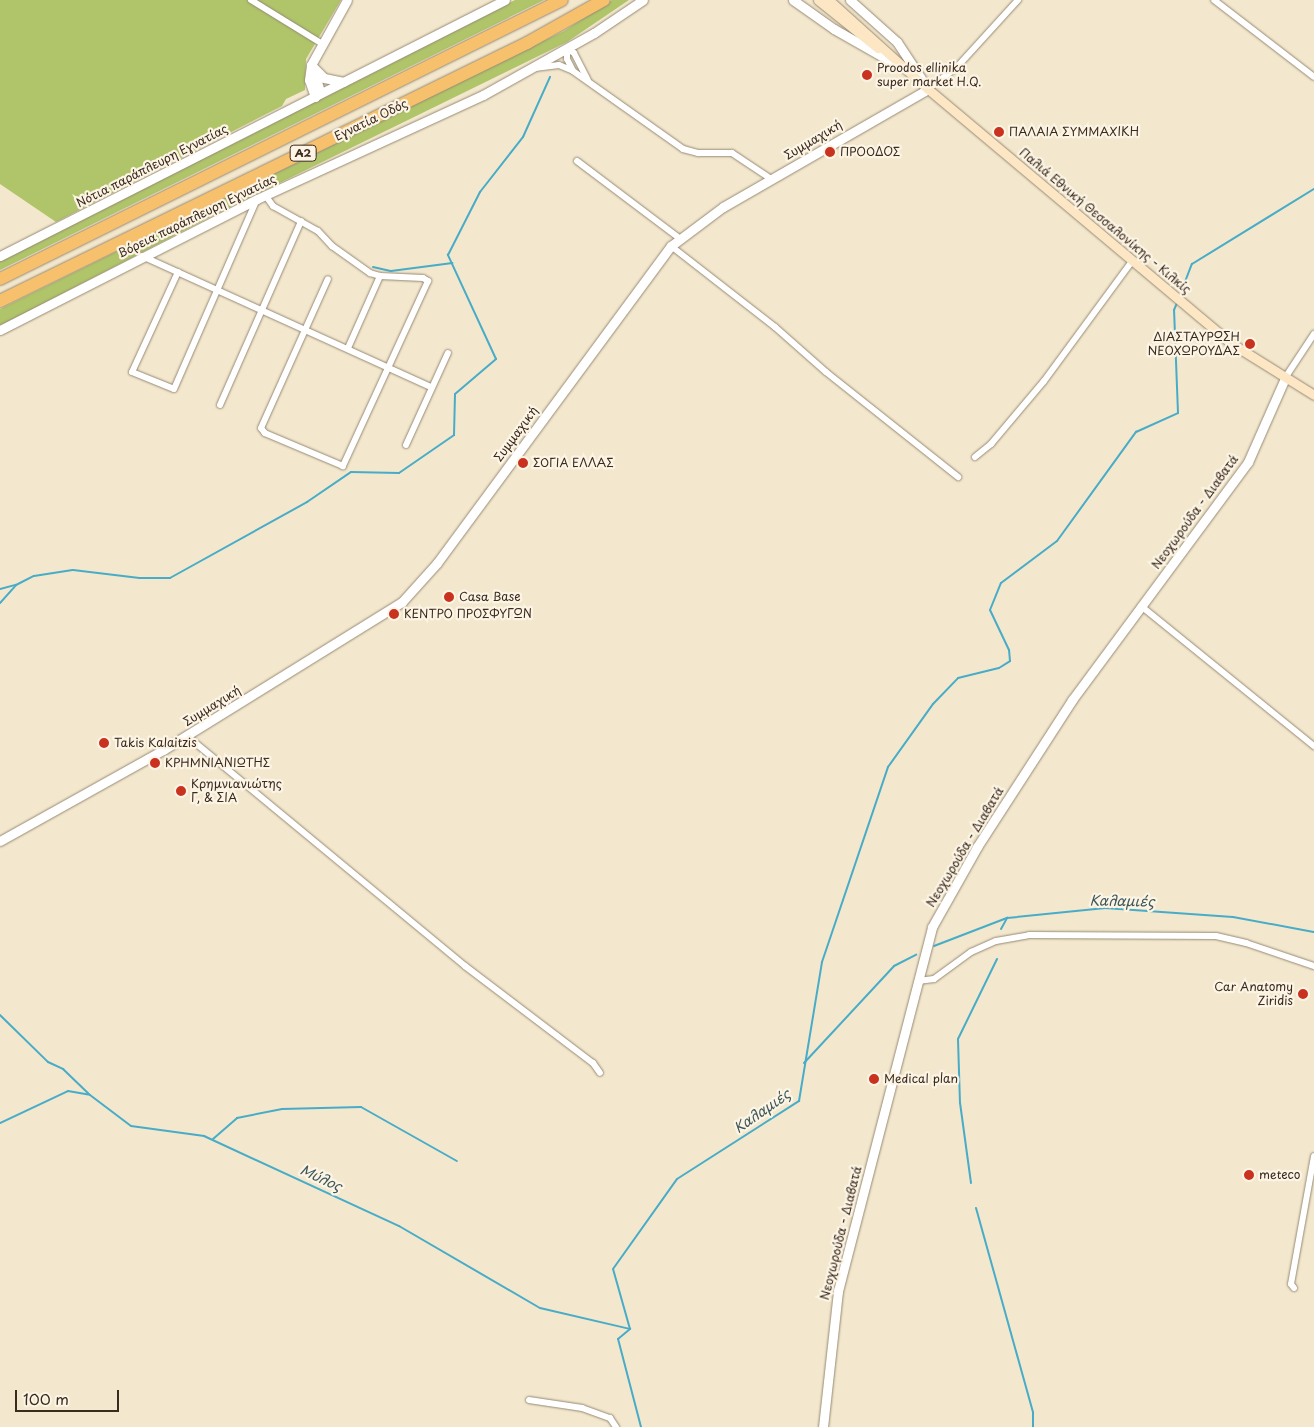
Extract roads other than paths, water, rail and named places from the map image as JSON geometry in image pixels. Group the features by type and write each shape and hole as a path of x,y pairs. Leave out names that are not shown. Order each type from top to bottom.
{"highway":[{"name":"Εγνατία Οδός","path":"0,279 562,0"},
{"name":"Εγνατία Οδός","path":"0,301 527,43 604,0"}],"main road":[{"name":"Παλιά Εθνική Θεσσαλονίκης - Κιλκίς","path":"818,0 869,42 889,55"},
{"name":"Παλιά Εθνική Θεσσαλονίκης - Κιλκίς","path":"829,0 928,89 1229,342 1314,395"}],"street":[{"path":"250,0 321,43"},
{"path":"315,97 309,76 312,66 321,43 347,0"},
{"path":"312,66 324,78 344,82 505,0"},
{"name":"Βόρεια παράπλευρη Εγνατίας","path":"0,330 261,197 448,113 567,49 643,0"},
{"path":"793,0 834,29 908,71"},
{"path":"850,0 898,42 928,89"},
{"name":"Συμμαχική","path":"0,841 187,736 392,610 414,590 671,246 680,238 771,179 928,89 956,66 1018,0"},
{"path":"1214,0 1314,77"},
{"path":"573,71 567,59 567,49 574,53 588,80"},
{"path":"529,70 559,65 573,71 683,149 698,153 732,153 771,179"},
{"name":"Νότια παράπλευρη Εγνατίας","path":"0,256 344,82"},
{"path":"577,161 680,238"},
{"path":"178,272 132,372 174,389 261,197 272,206 301,221 352,260 380,276 423,278 428,284 391,367 343,466 265,434 261,428 328,279"},
{"path":"220,405 301,221"},
{"path":"671,246 775,326 826,372 958,477"},
{"path":"142,256 391,367 431,387"},
{"path":"975,457 991,444 1044,381 1133,260"},
{"path":"348,348 380,276"},
{"path":"1285,378 1314,334"},
{"path":"406,445 448,353"},
{"name":"Νεοχωρούδα - Διαβατά","path":"823,1427 838,1290 932,928 950,892 1072,700 1248,462 1285,378"},
{"path":"1141,606 1314,746"},
{"path":"187,736 465,966 593,1063 600,1073"},
{"path":"918,981 934,979 971,952 996,941 1029,935 1216,936 1246,943 1314,966"},
{"path":"1294,1288 1291,1284 1314,1156"},
{"path":"529,1400 582,1408 610,1418 616,1427"}],"waterway":[{"path":"0,603 16,585 34,576 73,570 140,578 170,578 307,502 351,472 399,473 454,435 455,394 496,359 448,255 480,192 523,137 550,77"},
{"path":"1183,287 1192,264 1314,189"},
{"path":"373,267 391,271 452,263"},
{"path":"641,1427 618,1339 630,1329 613,1269 677,1179 799,1101 822,962 888,767 933,704 958,678 999,668 1010,661 1009,650 990,610 1001,583 1057,541 1136,432 1178,413 1174,310 1177,303"},
{"path":"0,589 15,585"},
{"name":"Καλαμιές","path":"934,946 1007,918 1105,908 1233,917 1314,932"},
{"path":"1001,929 1007,918"},
{"name":"Καλαμιές","path":"804,1063 894,966 916,955"},
{"path":"971,1183 960,1103 958,1039 997,959"},
{"path":"0,1015 48,1062 63,1069 89,1094"},
{"name":"Μύλος","path":"0,1123 68,1091 90,1095 131,1126 204,1136 399,1226 540,1308 630,1329"},
{"path":"213,1139 237,1118 282,1109 361,1107 457,1161"},
{"path":"976,1208 1033,1412 1033,1427"}],"place":[{"name":"Proodos ellinika super market H.Q.","path":"867,75"},
{"name":"ΠΑΛΑΙΑ ΣΥΜΜΑΧΙΚΗ","path":"999,132"},
{"name":"ΠΡΟΟΔΟΣ","path":"830,152"},
{"name":"ΔΙΑΣΤΑΥΡΩΣΗ ΝΕΟΧΩΡΟΥΔΑΣ","path":"1250,344"},
{"name":"ΣΟΓΙΑ ΕΛΛΑΣ","path":"523,463"},
{"name":"Casa Base","path":"449,597"},
{"name":"ΚΕΝΤΡΟ ΠΡΟΣΦΥΓΩΝ","path":"394,614"},
{"name":"Takis Kalaitzis","path":"104,743"},
{"name":"ΚΡΗΜΝΙΑΝΙΩΤΗΣ","path":"155,763"},
{"name":"Κρημνιανιώτης Γ, & ΣΙΑ","path":"181,791"},
{"name":"Car Anatomy Ziridis","path":"1303,994"},
{"name":"Medical plan","path":"874,1079"},
{"name":"meteco","path":"1249,1175"}]}
